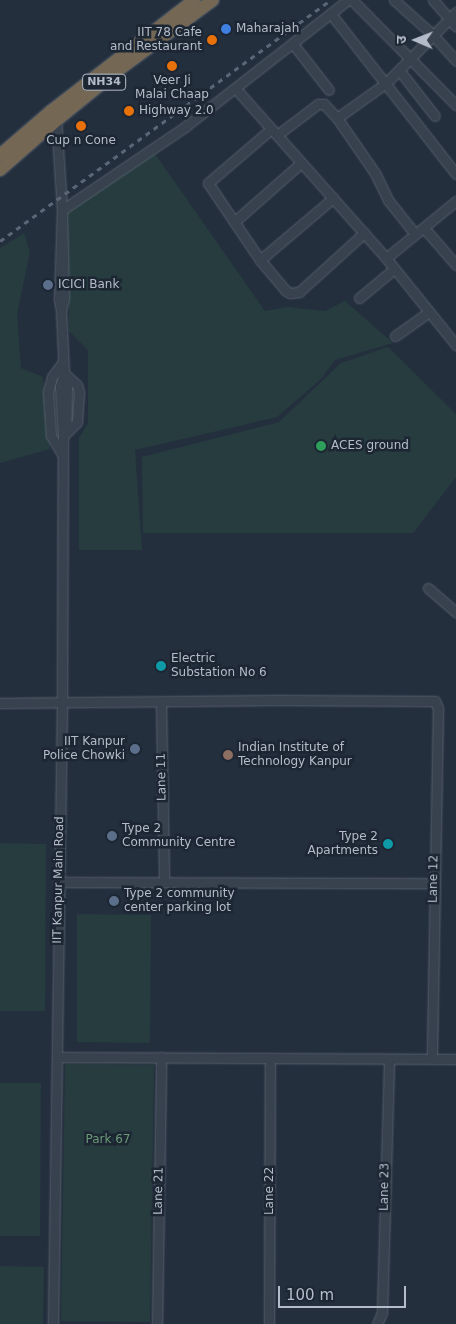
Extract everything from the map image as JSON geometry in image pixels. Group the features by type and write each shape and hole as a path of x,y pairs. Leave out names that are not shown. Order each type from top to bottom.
{"highway":[{"name":"NH34","path":"0,170 54,115 194,0"},
{"name":"NH34","path":"0,155 213,0"}],"street":[{"path":"62,212 186,126 350,0 456,106"},
{"path":"394,0 432,34 456,61"},
{"path":"337,118 386,83 410,61 432,34 454,19 433,0"},
{"path":"331,14 456,174"},
{"path":"293,44 329,90"},
{"path":"399,70 435,116"},
{"path":"236,89 386,258 456,345"},
{"path":"364,233 295,293 286,291 260,260 208,183 274,132 318,104 324,104 337,118 375,173 388,200 415,234"},
{"name":"IIT Kanpur Main Road","path":"53,1324 62,702 62,436 60,386 64,373 61,310 64,298 64,224 54,115"},
{"path":"234,222 301,163"},
{"path":"260,260 333,198"},
{"path":"386,258 456,201"},
{"path":"424,228 456,265"},
{"path":"359,298 394,269"},
{"path":"395,336 429,312"},
{"path":"62,454 51,436 48,392 52,376 63,362"},
{"path":"62,436 77,422 79,392 77,385 64,373"},
{"path":"428,588 456,612"},
{"name":"Lane 12","path":"161,702 434,701 438,708 433,883 432,1059"},
{"path":"0,703 161,702"},
{"name":"Lane 11","path":"161,702 164,882"},
{"path":"58,882 433,883"},
{"path":"57,1057 456,1059"},
{"name":"Lane 21","path":"156,1324 162,1058"},
{"name":"Lane 22","path":"269,1324 270,1058"},
{"name":"Lane 23","path":"377,1324 382,1313 389,1060"}],"green space":[{"path":"153,151 265,311 287,307 325,311 345,301 393,343 335,360 321,379 277,417 135,450 142,550 79,550 79,438 88,423 88,350 69,331 67,207"},
{"path":"24,233 30,252 17,314 21,368 43,377 50,449 0,463 0,248"},
{"name":"ACES ground","path":"388,347 456,414 456,477 413,533 143,533 142,457 279,422 341,363"},
{"path":"0,843 46,844 45,1011 0,1011"},
{"path":"77,914 151,915 150,1043 77,1042"},
{"name":"Park 67","path":"65,1064 154,1065 150,1322 61,1321"},
{"path":"0,1083 41,1083 40,1236 0,1236"},
{"path":"0,1266 44,1267 43,1324 0,1324"}],"railway":[{"path":"0,241 330,0"}],"place":[{"name":"Maharajah","path":"226,29"},
{"name":"IIT 78 Cafe and Restaurant","path":"212,40"},
{"name":"Veer Ji Malai Chaap","path":"172,66"},
{"name":"Highway 2.0","path":"129,111"},
{"name":"Cup n Cone","path":"81,126"},
{"name":"ICICI Bank","path":"48,285"},
{"name":"ACES ground","path":"321,446"},
{"name":"Electric Substation No 6","path":"161,666"},
{"name":"IIT Kanpur Police Chowki","path":"135,749"},
{"name":"Indian Institute of Technology Kanpur","path":"228,755"},
{"name":"Type 2 Community Centre","path":"112,836"},
{"name":"Type 2 Apartments","path":"388,844"},
{"name":"Type 2 community center parking lot","path":"114,901"}]}
